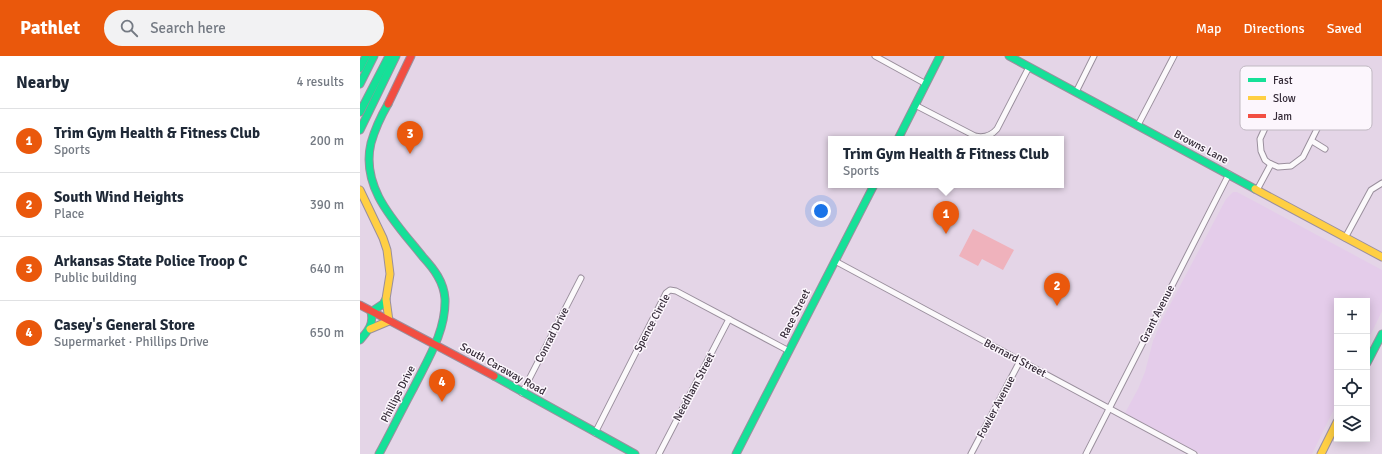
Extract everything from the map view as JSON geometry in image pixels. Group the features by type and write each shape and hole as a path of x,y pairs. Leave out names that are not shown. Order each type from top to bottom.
{"main road":[{"path":"360,84 374,56"},
{"path":"360,112 389,56"},
{"path":"360,130 396,56"},
{"name":"Phillips Drive","path":"379,454 436,344 440,333 444,301 444,292 435,270 382,206 372,185 369,166 372,141 375,131 411,56"},
{"path":"900,136 940,56"},
{"name":"Browns Lane","path":"1008,56 1382,257"},
{"path":"360,68 364,60"},
{"name":"Race Street","path":"736,454 872,188"},
{"path":"360,190 388,250 390,274 386,299 389,321 370,329"},
{"path":"360,340 370,329 373,321 371,312 383,304 386,299"},
{"name":"South Caraway Road","path":"360,305 371,312 436,344 522,393 635,454"},
{"path":"1370,357 1382,334"},
{"path":"1321,454 1334,428"}],"street":[{"path":"875,56 926,84"},
{"path":"1076,92 1094,56"},
{"path":"1138,125 1174,56"},
{"path":"988,136 996,129 1029,67"},
{"path":"915,105 974,136"},
{"path":"1264,130 1260,139 1260,147 1265,160 1271,164 1284,167 1296,163 1303,157 1317,130"},
{"path":"1312,141 1325,149"},
{"path":"1258,190 1271,164"},
{"name":"Grant Avenue","path":"1086,454 1229,174"},
{"path":"1345,238 1371,190 1382,183"},
{"name":"Bernard Street","path":"835,261 1194,454"},
{"name":"Conrad Drive","path":"522,393 581,278"},
{"name":"Spence Circle","path":"595,433 668,291 676,291 789,351"},
{"name":"Needham Street","path":"659,454 729,319"},
{"name":"Fowler Avenue","path":"971,454 1020,361"}],"shaded area":[{"path":"1233,192 1237,192 1382,270 1382,311 1370,336 1370,298 1334,298 1334,409 1312,454 1201,454 1125,413 1145,372 1153,341 1162,320 1226,199"},
{"path":"973,229 1014,250 1003,270 982,259 978,266 959,256"}],"traffic: fast":[{"path":"360,68 366,56"},
{"path":"360,84 374,56"},
{"path":"360,112 389,56"},
{"path":"360,130 396,56"},
{"path":"900,136 940,56"},
{"path":"1009,56 1255,189"},
{"path":"379,454 425,366 439,334 445,311 443,287 438,276 392,219 376,191 371,176 369,160 371,143 378,123 388,104"},
{"path":"736,454 872,188"},
{"path":"360,340 371,324 371,312 383,304 386,299"},
{"path":"1370,357 1382,334"},
{"path":"494,376 635,454"}],"traffic: slow":[{"path":"1255,189 1382,257"},
{"path":"360,190 383,238 387,250 390,274 386,299 389,321 370,329"},
{"path":"1321,454 1334,428"}],"traffic: jam":[{"path":"388,104 411,56"},
{"path":"360,305 494,376"}],"place":[{"name":"Arkansas State Police Troop C","path":"410,154"},
{"name":"Trim Gym Health & Fitness Club","path":"946,234"},
{"name":"South Wind Heights","path":"1057,306"},
{"name":"Casey's General Store","path":"442,402"}]}
